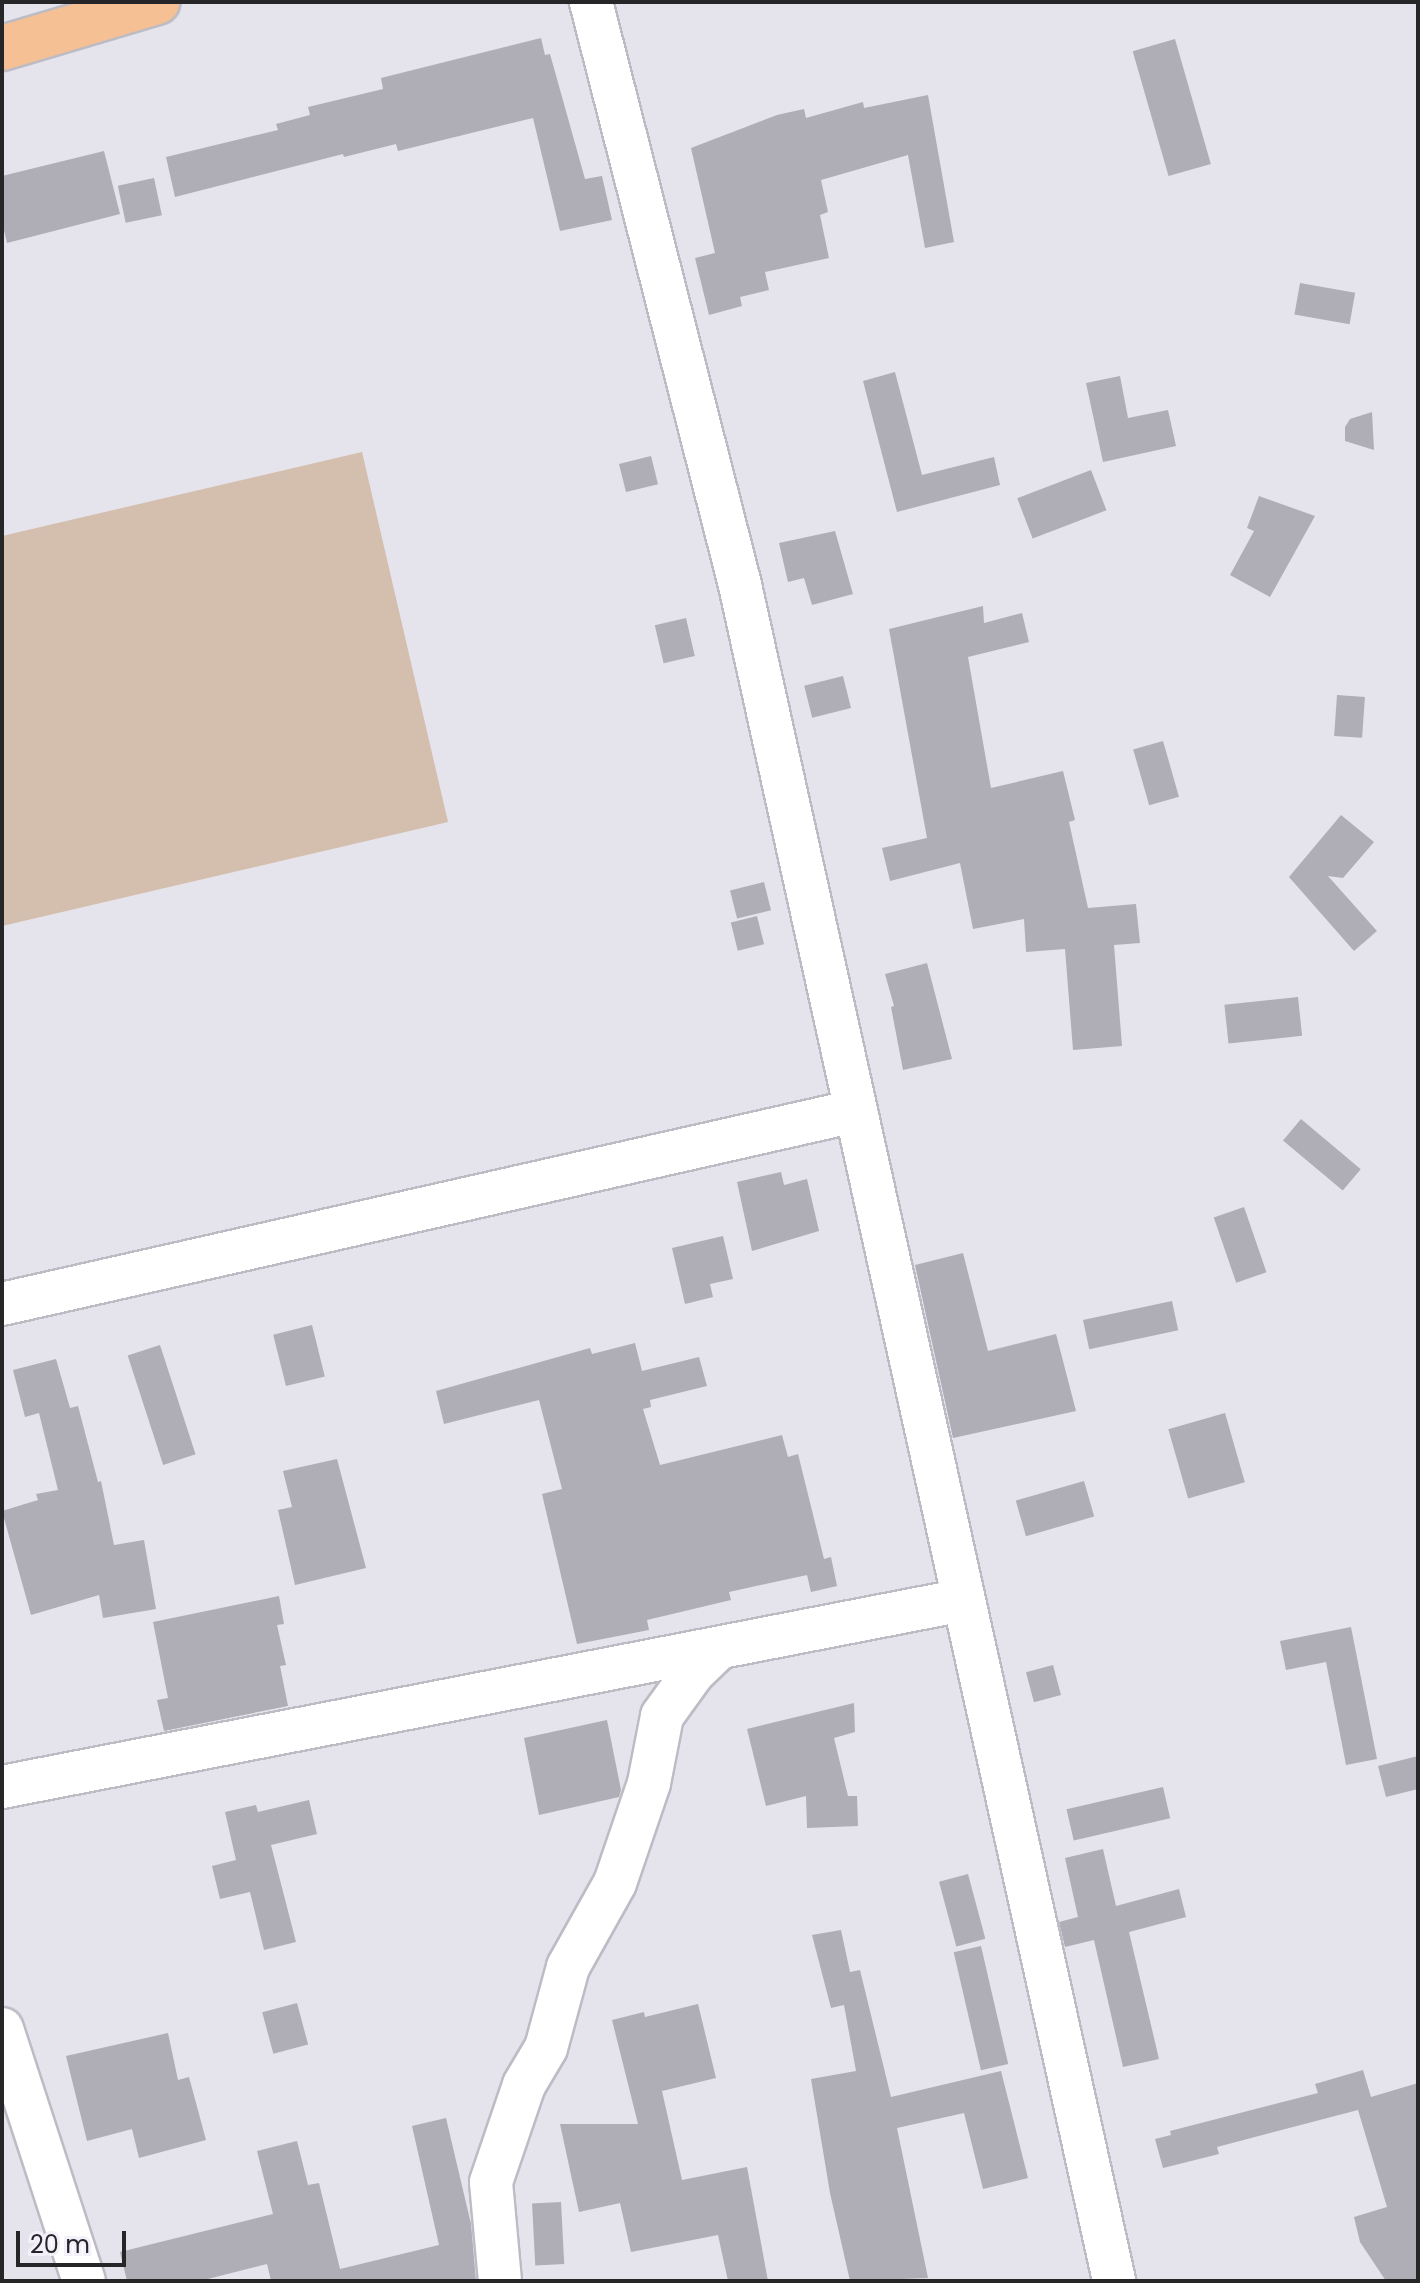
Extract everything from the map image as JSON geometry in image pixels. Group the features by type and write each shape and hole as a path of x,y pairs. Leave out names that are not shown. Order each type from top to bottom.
{"highway":[{"path":"2,48 157,2"}],"street":[{"path":"591,2 740,585 1114,2281"},
{"path":"2,1304 855,1111"},
{"path":"2,1787 963,1600"},
{"path":"500,2281 491,2182 524,2085 546,2048 568,1967 615,1883 649,1783 662,1716 693,1673 719,1648"},
{"path":"2,2029 84,2281"}],"shaded area":[{"path":"362,452 448,822 2,926 2,536"}],"building":[{"path":"541,38 545,55 550,54 585,179 602,176 612,220 560,231 533,118 398,151 396,144 344,157 343,154 175,197 166,157 278,130 276,124 310,115 308,107 383,89 381,78"},
{"path":"1175,39 1211,164 1169,176 1133,51"},
{"path":"928,95 954,242 925,248 908,155 821,180 828,212 820,215 829,258 765,272 769,290 740,297 742,306 709,315 695,258 715,253 691,148 777,115 804,109 806,118 863,102 864,108"},
{"path":"104,151 120,214 7,243 2,222 2,176"},
{"path":"154,178 162,215 126,223 118,186"},
{"path":"1300,283 1355,293 1350,324 1294,315"},
{"path":"895,372 922,475 994,457 1000,485 897,512 863,381"},
{"path":"1120,376 1128,418 1168,410 1176,446 1103,462 1086,383"},
{"path":"1372,412 1374,450 1345,441 1345,427 1350,419"},
{"path":"651,456 658,484 626,492 619,464"},
{"path":"1091,470 1106,510 1033,538 1017,498"},
{"path":"1259,496 1315,516 1270,597 1230,575 1254,531 1247,528"},
{"path":"835,531 853,594 812,605 804,578 788,582 779,543"},
{"path":"983,606 984,623 1022,613 1029,642 968,657 991,788 1063,771 1075,820 1069,822 1088,908 1136,904 1140,943 1114,945 1122,1046 1073,1050 1065,949 1026,952 1024,919 973,929 960,863 890,881 882,848 927,838 889,629"},
{"path":"686,618 695,656 664,663 655,625"},
{"path":"843,676 851,708 812,718 804,686"},
{"path":"1337,695 1365,697 1362,738 1334,736"},
{"path":"1163,741 1179,797 1149,805 1133,750"},
{"path":"1341,815 1374,842 1343,878 1328,876 1377,931 1354,951 1289,877"},
{"path":"764,882 771,910 737,919 730,890"},
{"path":"757,916 764,944 738,951 731,923"},
{"path":"927,963 952,1059 903,1070 891,1007 894,1006 885,974"},
{"path":"1298,997 1302,1036 1228,1044 1224,1005"},
{"path":"1301,1119 1361,1169 1343,1191 1283,1140"},
{"path":"781,1172 784,1185 807,1179 819,1231 752,1251 737,1182"},
{"path":"1244,1207 1266,1272 1236,1283 1214,1217"},
{"path":"723,1236 733,1279 710,1284 713,1297 685,1304 672,1248"},
{"path":"963,1253 988,1351 1056,1334 1076,1411 953,1438 915,1265"},
{"path":"1172,1301 1178,1330 1089,1349 1083,1320"},
{"path":"312,1325 325,1376 286,1386 273,1335"},
{"path":"635,1343 642,1371 699,1357 707,1386 650,1400 651,1407 643,1409 660,1465 782,1435 788,1457 798,1454 824,1559 831,1557 837,1586 811,1592 807,1575 729,1592 731,1600 647,1620 649,1630 577,1644 542,1494 562,1489 539,1400 444,1424 436,1391 590,1348 592,1354"},
{"path":"160,1345 196,1454 163,1465 128,1356"},
{"path":"56,1359 70,1408 78,1406 98,1482 101,1481 114,1545 144,1540 156,1609 103,1618 99,1595 31,1615 2,1511 38,1500 36,1494 58,1490 39,1413 25,1417 13,1370"},
{"path":"1225,1413 1245,1482 1188,1498 1168,1429"},
{"path":"337,1459 366,1568 295,1585 278,1510 292,1507 283,1471"},
{"path":"1084,1481 1094,1517 1026,1536 1016,1501"},
{"path":"279,1596 284,1624 277,1625 286,1665 280,1666 288,1706 164,1731 157,1700 168,1698 153,1622"},
{"path":"1351,1627 1377,1759 1346,1765 1326,1662 1286,1670 1280,1641"},
{"path":"1053,1665 1061,1695 1034,1702 1026,1672"},
{"path":"854,1703 855,1732 834,1738 848,1796 857,1796 858,1826 807,1828 806,1796 766,1806 747,1729"},
{"path":"607,1720 621,1790 619,1797 539,1815 524,1738"},
{"path":"1418,1756 1418,1789 1386,1797 1378,1766"},
{"path":"1163,1787 1170,1818 1074,1840 1067,1809"},
{"path":"309,1800 317,1834 271,1845 296,1942 264,1950 250,1892 220,1899 212,1866 236,1860 225,1812 256,1805 258,1812"},
{"path":"1103,1849 1116,1906 1179,1889 1186,1917 1129,1932 1159,2059 1123,2067 1094,1940 1065,1947 1059,1922 1078,1917 1065,1858"},
{"path":"968,1874 985,1939 956,1946 939,1882"},
{"path":"841,1930 850,1972 860,1970 891,2097 1001,2071 1028,2178 983,2189 964,2113 897,2128 928,2278 850,2281 830,2193 811,2079 856,2071 844,2005 831,2008 812,1935"},
{"path":"981,1946 1008,2064 981,2070 954,1952"},
{"path":"297,2003 308,2045 273,2054 262,2012"},
{"path":"698,2004 716,2078 662,2091 682,2180 747,2167 768,2281 728,2281 718,2235 631,2252 620,2203 579,2212 560,2124 638,2124 612,2020 644,2012 645,2017"},
{"path":"168,2033 178,2080 189,2077 206,2140 139,2158 132,2129 87,2141 66,2056"},
{"path":"1363,2070 1371,2097 1418,2083 1418,2281 1386,2281 1360,2242 1354,2217 1387,2207 1358,2110 1217,2147 1219,2154 1163,2168 1155,2139 1171,2135 1170,2131 1318,2093 1315,2084"},
{"path":"446,2118 471,2224 476,2281 271,2281 267,2264 200,2281 127,2281 120,2252 273,2214 257,2151 297,2141 308,2185 319,2183 340,2269 439,2245 412,2126"},
{"path":"561,2202 564,2264 535,2265 532,2204"}]}
